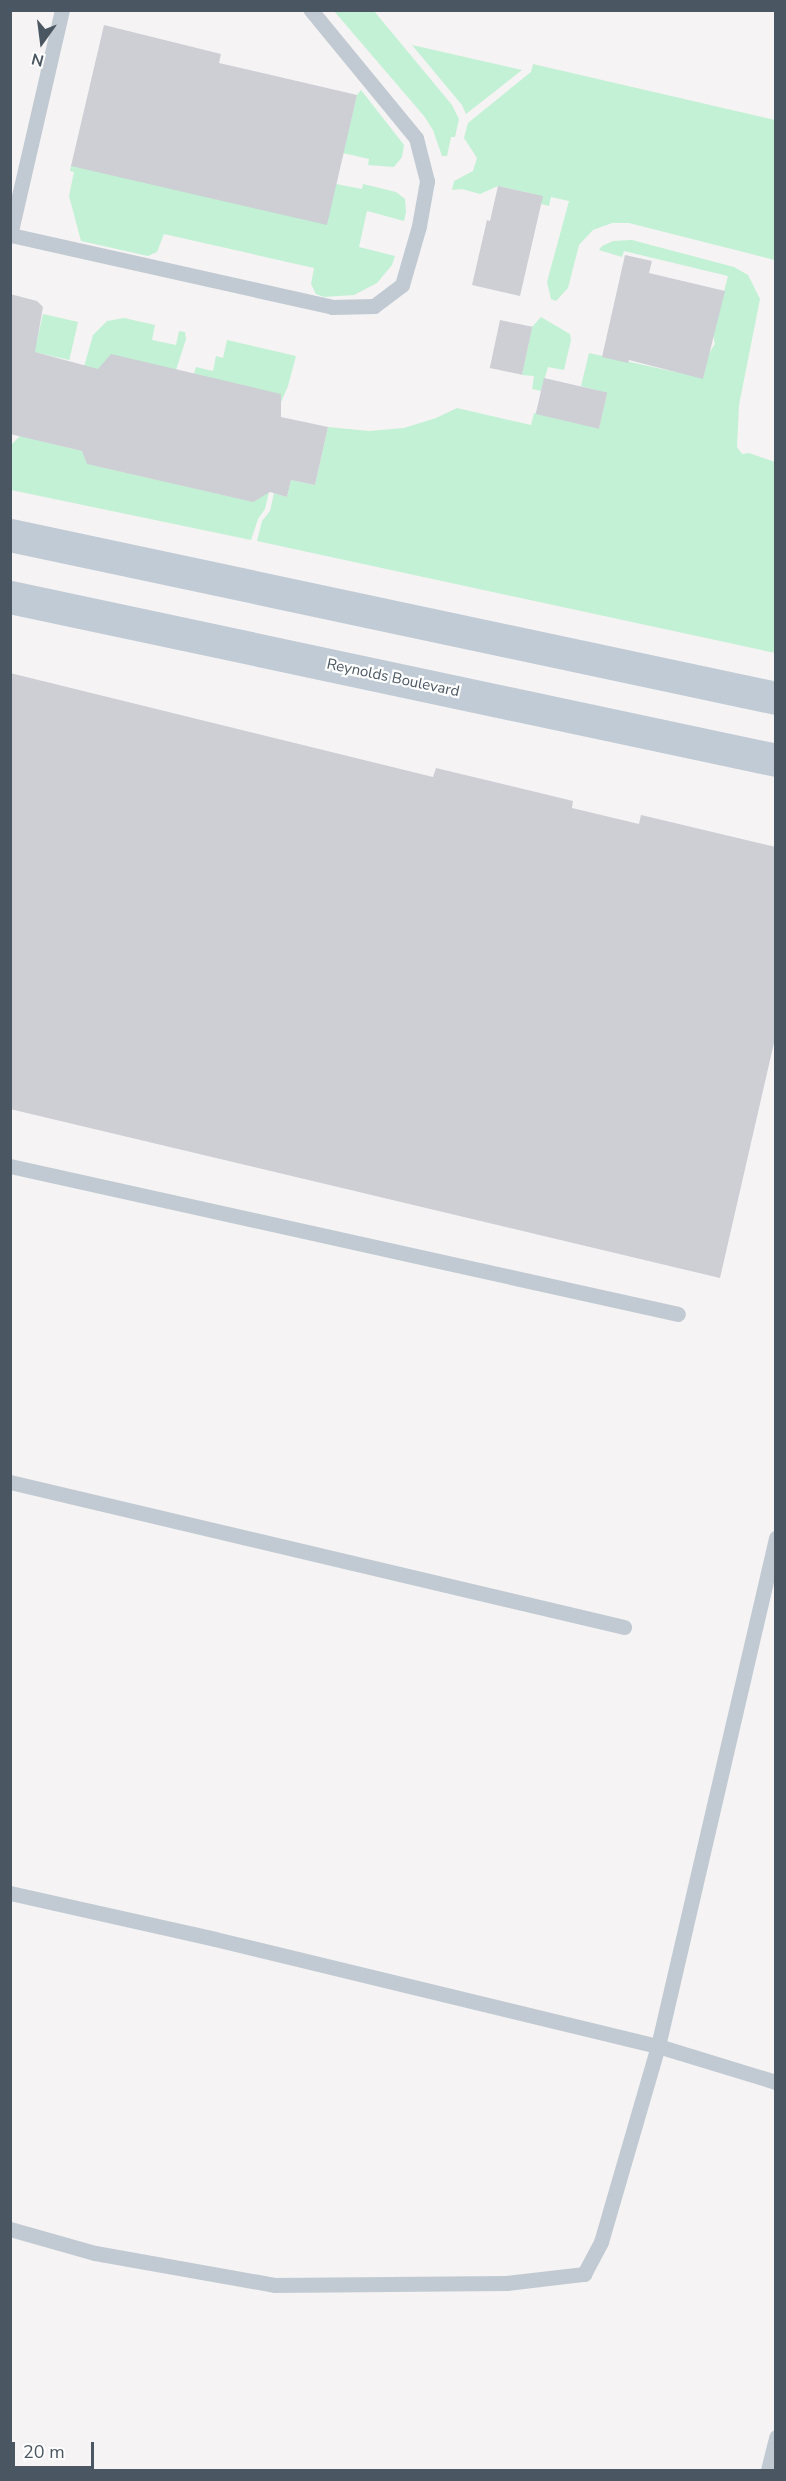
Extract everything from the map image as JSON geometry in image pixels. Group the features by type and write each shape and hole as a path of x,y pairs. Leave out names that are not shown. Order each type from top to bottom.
{"main road":[{"path":"10,535 776,698"},
{"name":"Reynolds Boulevard","path":"10,597 776,760"}],"lane":[{"path":"62,10 11,235 332,307 374,306 402,285 419,226 427,181 416,138 311,10"},
{"path":"10,1166 678,1314"},
{"path":"10,1482 624,1627"},
{"path":"10,2229 95,2253 274,2285 506,2283 584,2274 601,2242 658,2046 776,1538"},
{"path":"10,1893 215,1939 658,2046 776,2082"},
{"path":"768,2470 776,2437"}],"green space":[{"path":"334,11 374,11 452,105 459,119 455,137 451,137 447,156 442,156 433,130 424,116"},
{"path":"412,45 522,70 466,114 462,105"},
{"path":"533,64 775,120 775,260 629,223 612,223 593,230 579,245 568,288 556,301 551,299 547,282 569,201 551,197 549,206 533,202 534,194 498,186 480,194 462,189 452,190 454,181 473,171 477,158 464,138 468,123 531,72"},
{"path":"361,90 404,145 402,157 394,167 368,165 369,159 343,153 357,95"},
{"path":"71,166 336,184 362,189 363,184 396,192 405,199 406,212 404,221 367,211 359,247 395,256 392,265 377,283 354,295 324,297 316,294 311,284 314,268 164,234 157,252 148,256 81,241 69,196 74,172 70,171"},
{"path":"632,240 734,267 748,275 760,299 739,405 737,447 742,454 749,453 775,462 775,653 257,541 262,521 270,511 274,493 287,497 291,480 315,485 328,427 369,431 404,428 436,418 457,408 531,425 534,413 599,428 607,393 581,386 589,353 703,378 709,353 715,344 713,334 728,276 624,251 622,257 599,250 613,241"},
{"path":"43,314 78,322 69,360 34,352"},
{"path":"541,317 570,334 571,340 564,370 548,367 541,391 532,389 534,376 522,375 532,327"},
{"path":"124,318 155,325 152,340 176,345 179,331 185,332 186,339 176,370 102,375 83,370 93,335 107,321"},
{"path":"227,340 296,356 281,402 194,374 196,367 213,371 216,356 223,358"},
{"path":"20,436 82,451 88,464 250,501 269,492 265,509 258,519 251,540 11,490 11,445"}],"building":[{"path":"104,25 221,54 219,63 357,95 327,225 71,166"},
{"path":"498,186 543,196 520,296 472,285 487,220 490,221"},
{"path":"625,255 652,261 649,273 725,291 703,379 629,360 628,363 602,357"},
{"path":"10,294 37,301 43,307 35,352 98,369 111,354 281,394 281,417 328,427 315,485 291,480 287,497 270,492 253,502 87,464 82,451 10,434"},
{"path":"500,320 532,327 522,375 490,368"},
{"path":"544,378 607,393 599,429 536,414"},
{"path":"10,673 433,777 436,768 573,801 572,808 639,824 641,815 776,847 776,1034 720,1278 10,1109"}]}
